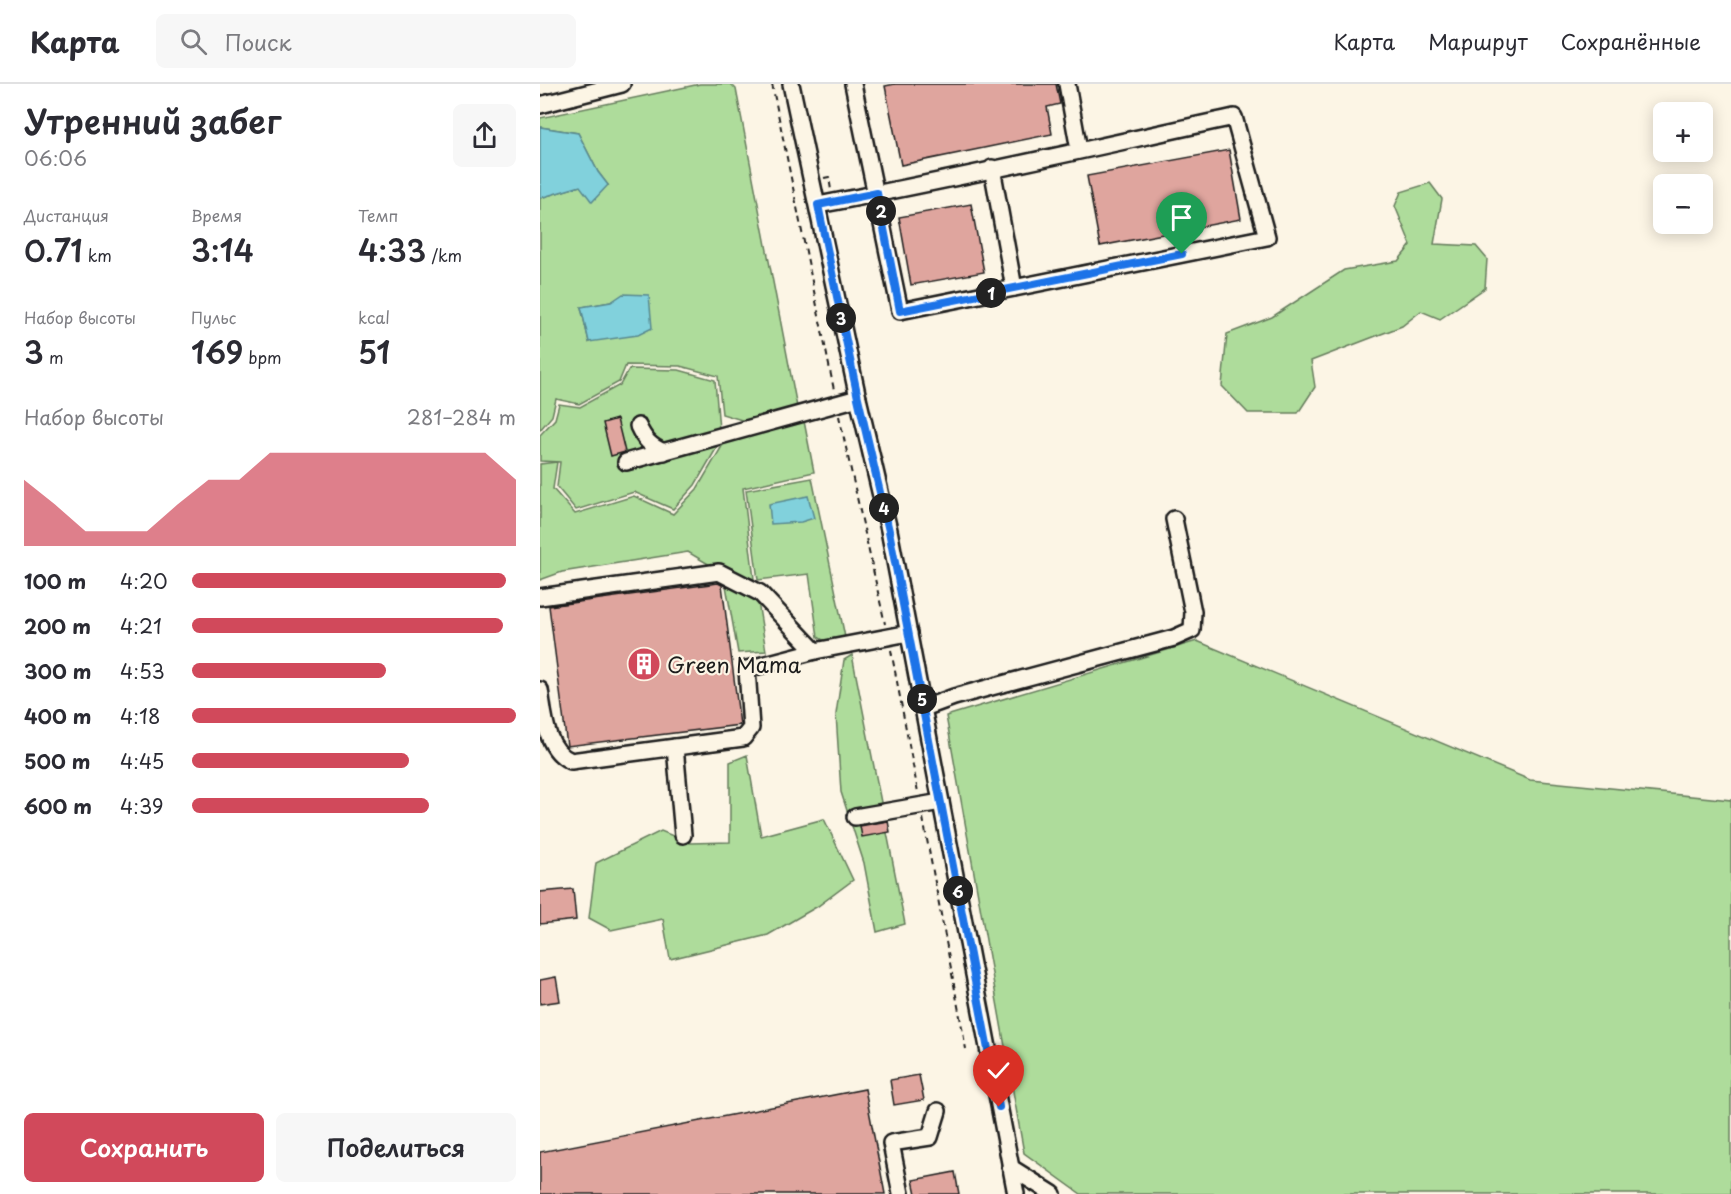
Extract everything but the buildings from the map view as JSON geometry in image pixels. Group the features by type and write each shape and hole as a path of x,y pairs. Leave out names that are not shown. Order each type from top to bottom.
{"street":[{"path":"540,105 622,84"},
{"path":"791,84 889,531 1016,1194"},
{"path":"818,205 877,193 1234,117 1266,237 900,311 877,193 853,84"},
{"path":"1067,84 1079,150"},
{"path":"992,168 1014,288"},
{"path":"626,462 858,398"},
{"path":"638,426 644,439 653,448 663,452"},
{"path":"924,708 954,697 1174,638 1192,630 1193,612 1174,519"},
{"path":"540,597 719,572 760,593 815,651"},
{"path":"540,690 546,730 561,757 571,761 743,738 752,728 747,669 815,651 909,633"},
{"path":"675,747 683,834"},
{"path":"855,817 941,802"},
{"path":"901,1194 891,1143 930,1137 938,1111"},
{"path":"1010,1167 1053,1194"}],"path":[{"path":"772,84 837,404 888,637 966,1049"}],"green space":[{"path":"700,84 731,84 736,89 797,407 745,421 722,414 718,376 680,366 626,365 619,382 579,404 556,399 552,416 540,430 540,198 580,186 608,185 598,172 578,133 540,127 540,118","holes":["611,302 589,342 581,307"]},
{"path":"1430,183 1442,199 1434,244 1476,246 1487,259 1485,288 1440,319 1421,311 1402,326 1311,361 1315,387 1298,413 1248,413 1222,386 1227,334 1272,317 1344,270 1398,261 1411,245 1395,206 1401,192"},
{"path":"629,369 679,370 715,380 720,442 695,485 673,509 634,492 576,510 557,487 560,462 540,461 540,435 555,419 559,404 580,407 620,385"},
{"path":"804,421 814,472 743,488 754,579 710,565 688,552 562,572 540,580 540,464 557,462 553,489 575,514 634,496 673,514 697,489 725,441"},
{"path":"812,478 845,637 828,643 818,637 809,574 758,580 746,490"},
{"path":"725,580 757,596 766,651 738,653"},
{"path":"1197,641 1530,780 1731,800 1731,1194 1081,1194 1024,1153 946,716"},
{"path":"852,655 905,924 877,932 864,863 841,792 836,714 844,660"},
{"path":"747,755 761,836 824,819 853,880 818,906 768,935 670,959 663,919 611,930 589,918 596,863 661,831 690,843 730,842 730,762"}],"water":[{"path":"540,127 578,133 598,172 608,185 592,202 580,186 540,198"},
{"path":"623,294 649,295 652,328 638,335 589,342 581,307 611,302"},
{"path":"808,496 814,518 801,522 771,524 769,504"}],"place":[{"name":"Green Mama","path":"644,664"}],"route":[{"path":"999,1107 889,531 858,398 818,205 877,193 900,311 1182,254"}]}
